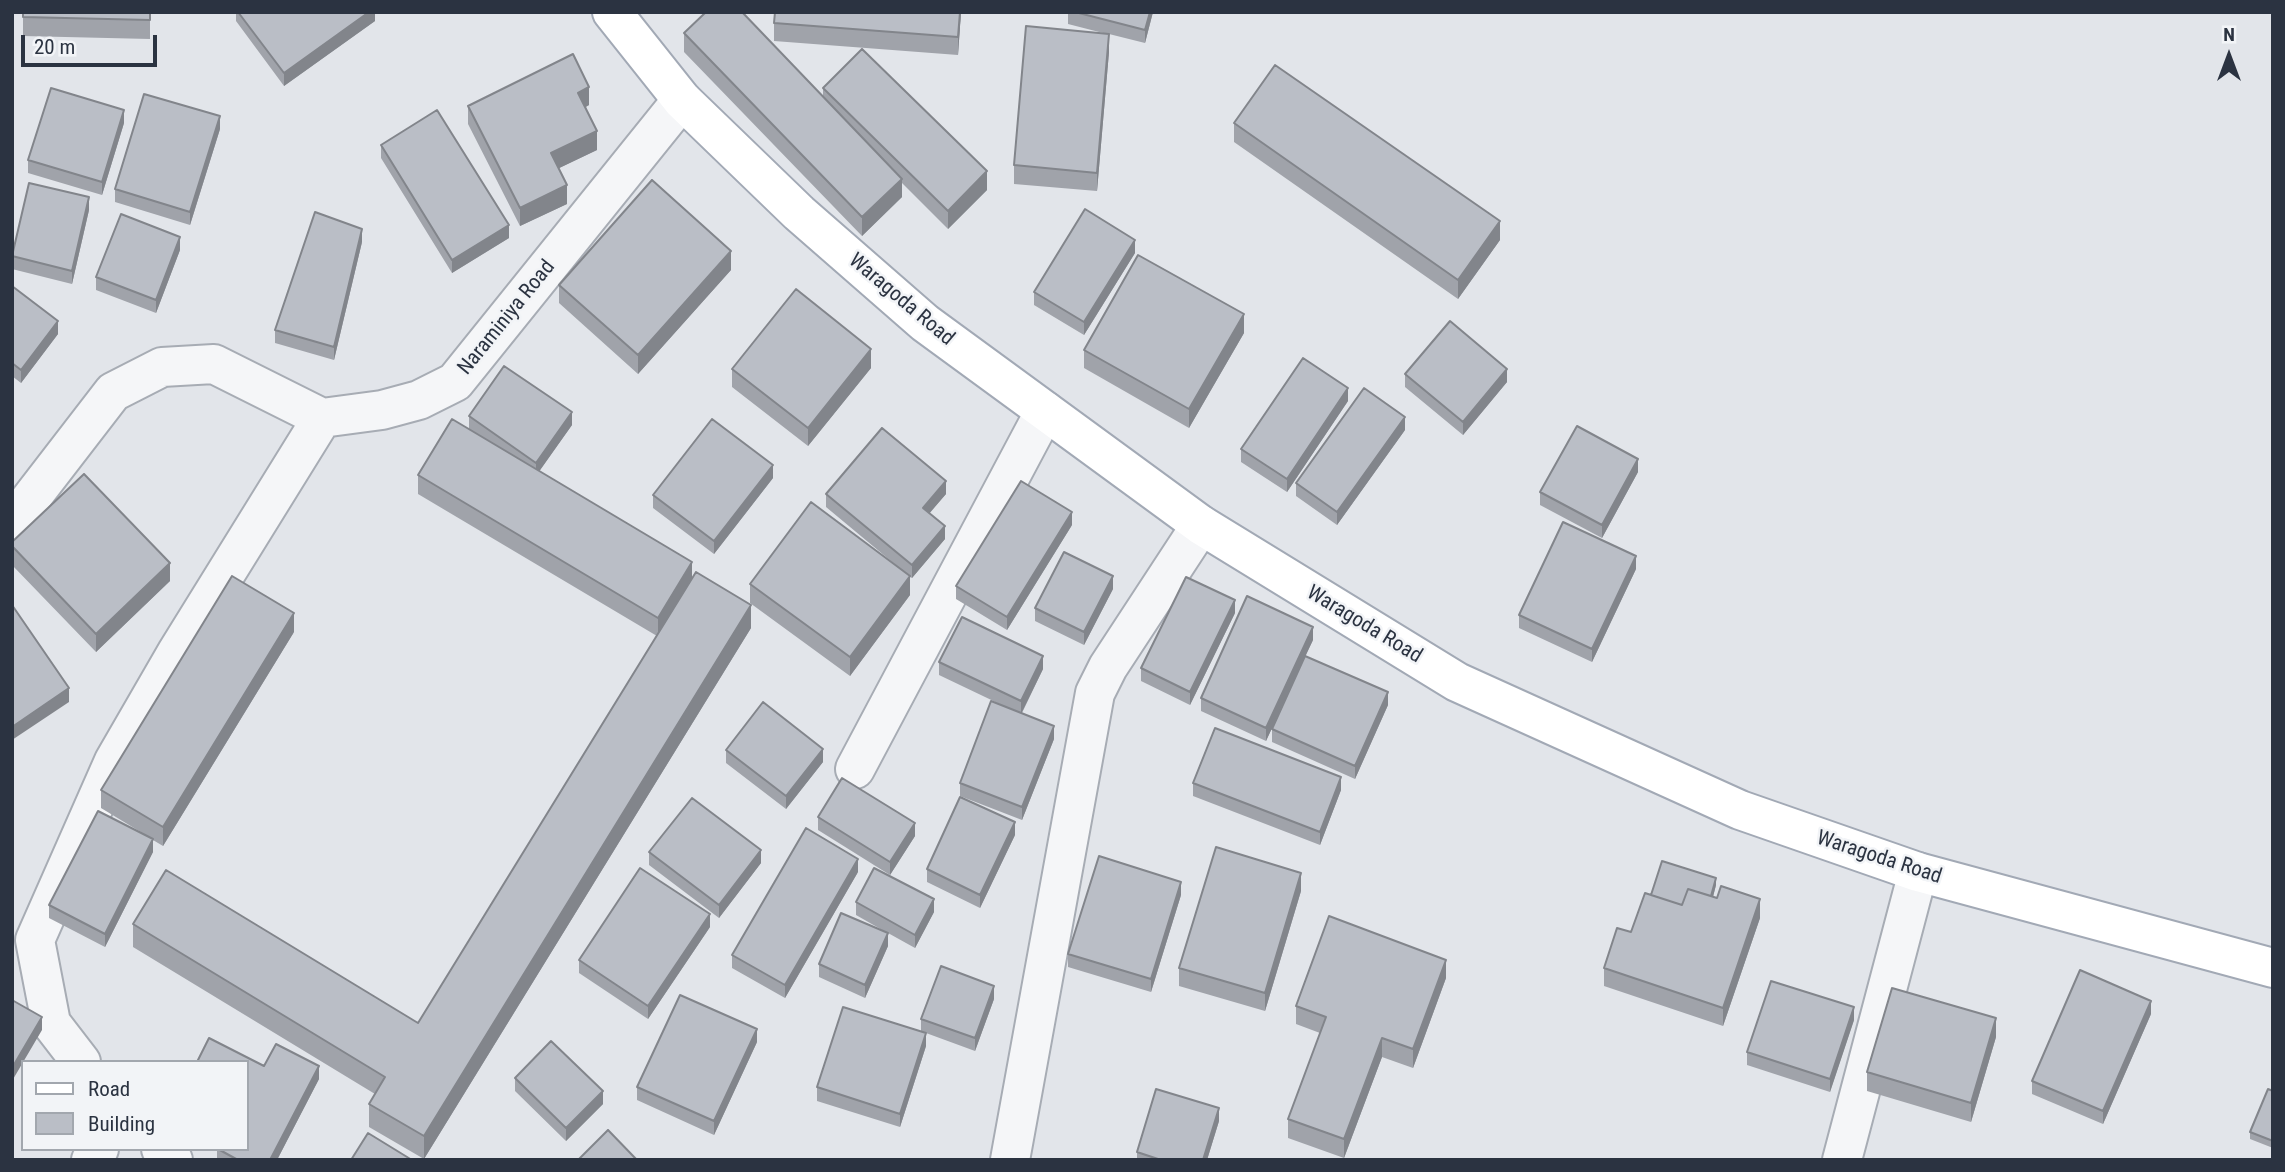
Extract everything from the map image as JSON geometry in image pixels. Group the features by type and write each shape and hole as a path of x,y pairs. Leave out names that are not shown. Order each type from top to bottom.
{"main road":[{"name":"Waragoda Road","path":"612,12 682,100 799,213 925,323 1201,526 1457,682 1741,810 1918,872 2273,968"}],"street":[{"name":"Naraminiya Road","path":"323,418 382,410 419,400 455,382 682,100"},
{"path":"12,523 113,393 162,367 215,364 323,418 177,652 114,761 35,940 51,1023 79,1060"},
{"path":"855,769 1045,411"},
{"path":"1010,1160 1095,693 1108,667 1201,526"},
{"path":"1842,1160 1918,872"}],"building":[{"path":"23,12 150,12 150,20 23,17"},
{"path":"238,12 369,12 284,73"},
{"path":"706,12 742,12 902,179 862,217 684,33"},
{"path":"775,12 960,12 958,37 774,23"},
{"path":"1075,12 1150,12 1145,30"},
{"path":"1026,26 1109,34 1097,173 1014,165"},
{"path":"862,49 987,171 948,211 823,88"},
{"path":"573,54 589,87 578,93 597,131 551,153 567,185 520,208 468,106"},
{"path":"1275,65 1500,221 1458,280 1234,123"},
{"path":"51,88 124,110 102,182 28,160"},
{"path":"144,94 220,116 190,212 115,189"},
{"path":"437,110 509,225 452,260 381,145"},
{"path":"652,180 731,251 638,355 559,285"},
{"path":"29,183 89,197 72,271 12,256"},
{"path":"1085,209 1135,240 1084,322 1034,292"},
{"path":"315,212 362,229 334,347 275,330"},
{"path":"121,214 180,237 156,300 96,277"},
{"path":"1138,255 1244,314 1189,409 1084,350"},
{"path":"12,286 58,321 21,370 12,363"},
{"path":"796,289 871,349 808,428 732,369"},
{"path":"1450,321 1507,369 1463,422 1405,374"},
{"path":"1303,358 1348,388 1287,479 1241,449"},
{"path":"504,366 572,412 536,463 469,416"},
{"path":"1364,388 1405,417 1337,512 1296,483"},
{"path":"452,419 692,562 658,618 418,475"},
{"path":"712,419 773,465 714,541 653,495"},
{"path":"1577,426 1638,459 1602,525 1540,492"},
{"path":"882,428 946,481 923,508 945,526 912,565 826,494"},
{"path":"84,474 170,563 96,634 12,546 12,542"},
{"path":"1021,481 1072,512 1007,617 956,586"},
{"path":"811,502 910,576 850,657 750,584"},
{"path":"1563,522 1636,556 1592,649 1519,615"},
{"path":"1064,552 1113,576 1084,632 1035,608"},
{"path":"696,572 751,605 424,1136 369,1104 385,1077 133,924 166,870 418,1023"},
{"path":"232,576 294,613 163,827 101,790"},
{"path":"1186,577 1235,600 1190,692 1141,668"},
{"path":"1247,596 1313,627 1266,728 1201,698"},
{"path":"12,605 69,688 12,727"},
{"path":"962,617 1043,656 1021,701 939,662"},
{"path":"1305,656 1388,692 1355,766 1272,729"},
{"path":"991,701 1054,726 1022,807 960,783"},
{"path":"763,702 823,749 786,796 726,750"},
{"path":"1215,728 1341,777 1320,832 1193,783"},
{"path":"842,778 915,823 890,862 818,817"},
{"path":"960,797 1015,822 980,895 927,869"},
{"path":"692,798 761,850 719,905 649,852"},
{"path":"98,811 153,839 105,934 49,905"},
{"path":"806,828 858,859 785,985 732,955"},
{"path":"1216,847 1301,873 1265,993 1179,968"},
{"path":"1099,856 1181,882 1151,979 1068,954"},
{"path":"1662,861 1716,878 1711,896 1688,889 1682,905 1651,895"},
{"path":"640,868 710,914 648,1006 579,960"},
{"path":"874,868 934,899 915,935 856,902"},
{"path":"1721,886 1760,899 1723,1008 1604,968 1617,928 1631,932 1645,893 1682,905 1688,889 1717,898"},
{"path":"841,913 888,933 865,985 819,964"},
{"path":"1329,916 1446,960 1413,1049 1382,1038 1344,1139 1288,1119 1326,1017 1296,1006"},
{"path":"941,966 994,986 975,1038 921,1019"},
{"path":"2080,970 2151,1001 2103,1111 2032,1081"},
{"path":"1771,981 1854,1007 1830,1079 1747,1052"},
{"path":"1892,988 1996,1018 1971,1103 1867,1072"},
{"path":"680,995 757,1029 714,1121 637,1087"},
{"path":"12,1000 42,1017 12,1068"},
{"path":"843,1007 926,1033 900,1114 817,1087"},
{"path":"209,1038 264,1066 276,1044 319,1066 270,1160 238,1160 222,1151 248,1151 248,1060 198,1060"},
{"path":"551,1041 603,1091 566,1128 515,1078"},
{"path":"1156,1089 1219,1108 1203,1160 1161,1160 1137,1152"},
{"path":"2268,1089 2273,1091 2273,1141 2250,1132"},
{"path":"608,1130 637,1160 578,1160"},
{"path":"368,1133 412,1160 351,1160"}]}
